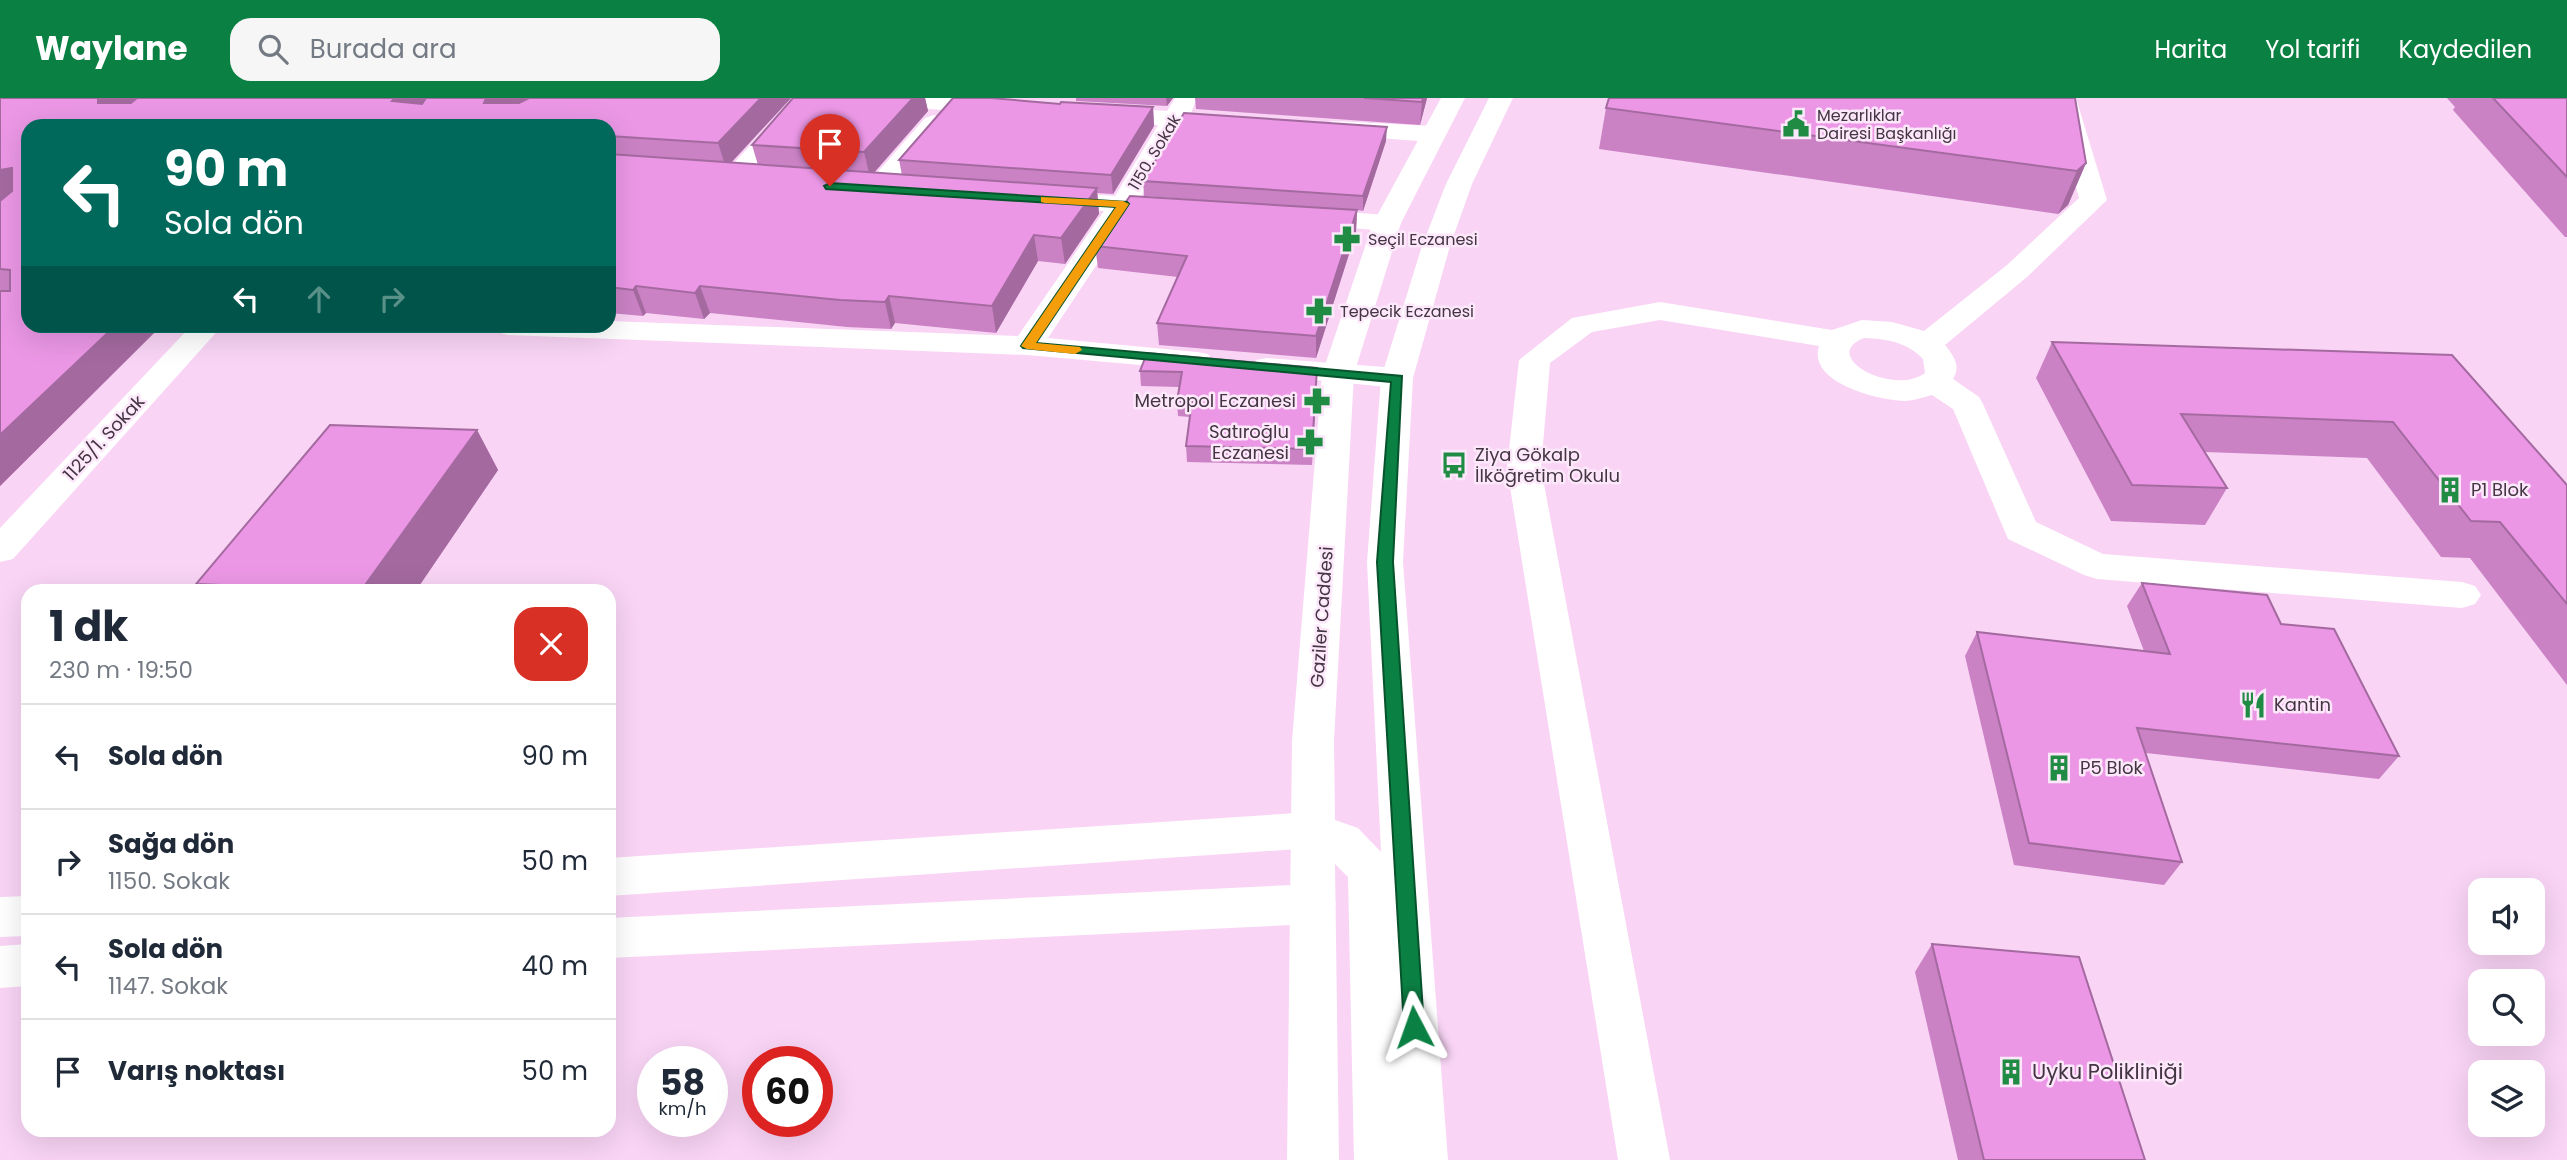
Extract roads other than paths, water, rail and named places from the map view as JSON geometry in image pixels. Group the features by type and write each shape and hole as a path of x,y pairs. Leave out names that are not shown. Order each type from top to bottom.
{"street":[{"path":"733,180 806,98"},
{"path":"874,98 954,101 1030,109"},
{"name":"Gaziler Caddesi","path":"1313,1160 1314,741 1338,374 1387,223 1453,98"},
{"path":"1422,1160 1385,562 1397,379 1436,246 1459,184 1501,98"},
{"path":"1926,345 2017,271 2093,200 2064,98"},
{"path":"905,191 865,188 954,101"},
{"path":"1083,113 1181,109 1256,124"},
{"name":"1150. Sokak","path":"1027,346 1123,204 1181,109"},
{"path":"1310,128 1432,134"},
{"path":"705,178 772,183"},
{"path":"1014,198 1206,210"},
{"path":"1276,215 1387,223"},
{"path":"1644,1160 1524,468 1535,360 1583,324 1660,311 1836,340"},
{"path":"1879,329 1913,337 1926,345 1942,365 1935,382 1909,391 1864,383 1842,370 1833,359 1832,349 1836,340 1847,333 1879,329"},
{"path":"616,330 1027,346 1397,379"},
{"name":"1125/1. Sokak","path":"0,550 201,333"},
{"path":"1935,382 1967,404 2021,530 2097,566 2462,595"},
{"path":"616,938 1313,904 1354,889 1370,871 1400,814"},
{"path":"616,877 1313,830 1342,841 1370,871 1380,1160"},
{"path":"0,917 21,916"},
{"path":"0,967 21,966"}],"place":[{"name":"Mezarlıklar Dairesi Başkanlığı","path":"1796,124"},
{"name":"Seçil Eczanesi","path":"1347,239"},
{"name":"Tepecik Eczanesi","path":"1319,311"},
{"name":"Metropol Eczanesi","path":"1317,401"},
{"name":"Satıroğlu Eczanesi","path":"1310,442"},
{"name":"Ziya Gökalp İlköğretim Okulu","path":"1454,465"},
{"name":"P1 Blok","path":"2450,490"},
{"name":"Kantin","path":"2253,705"},
{"name":"P5 Blok","path":"2059,768"},
{"name":"Uyku Polikliniği","path":"2011,1072"}]}
